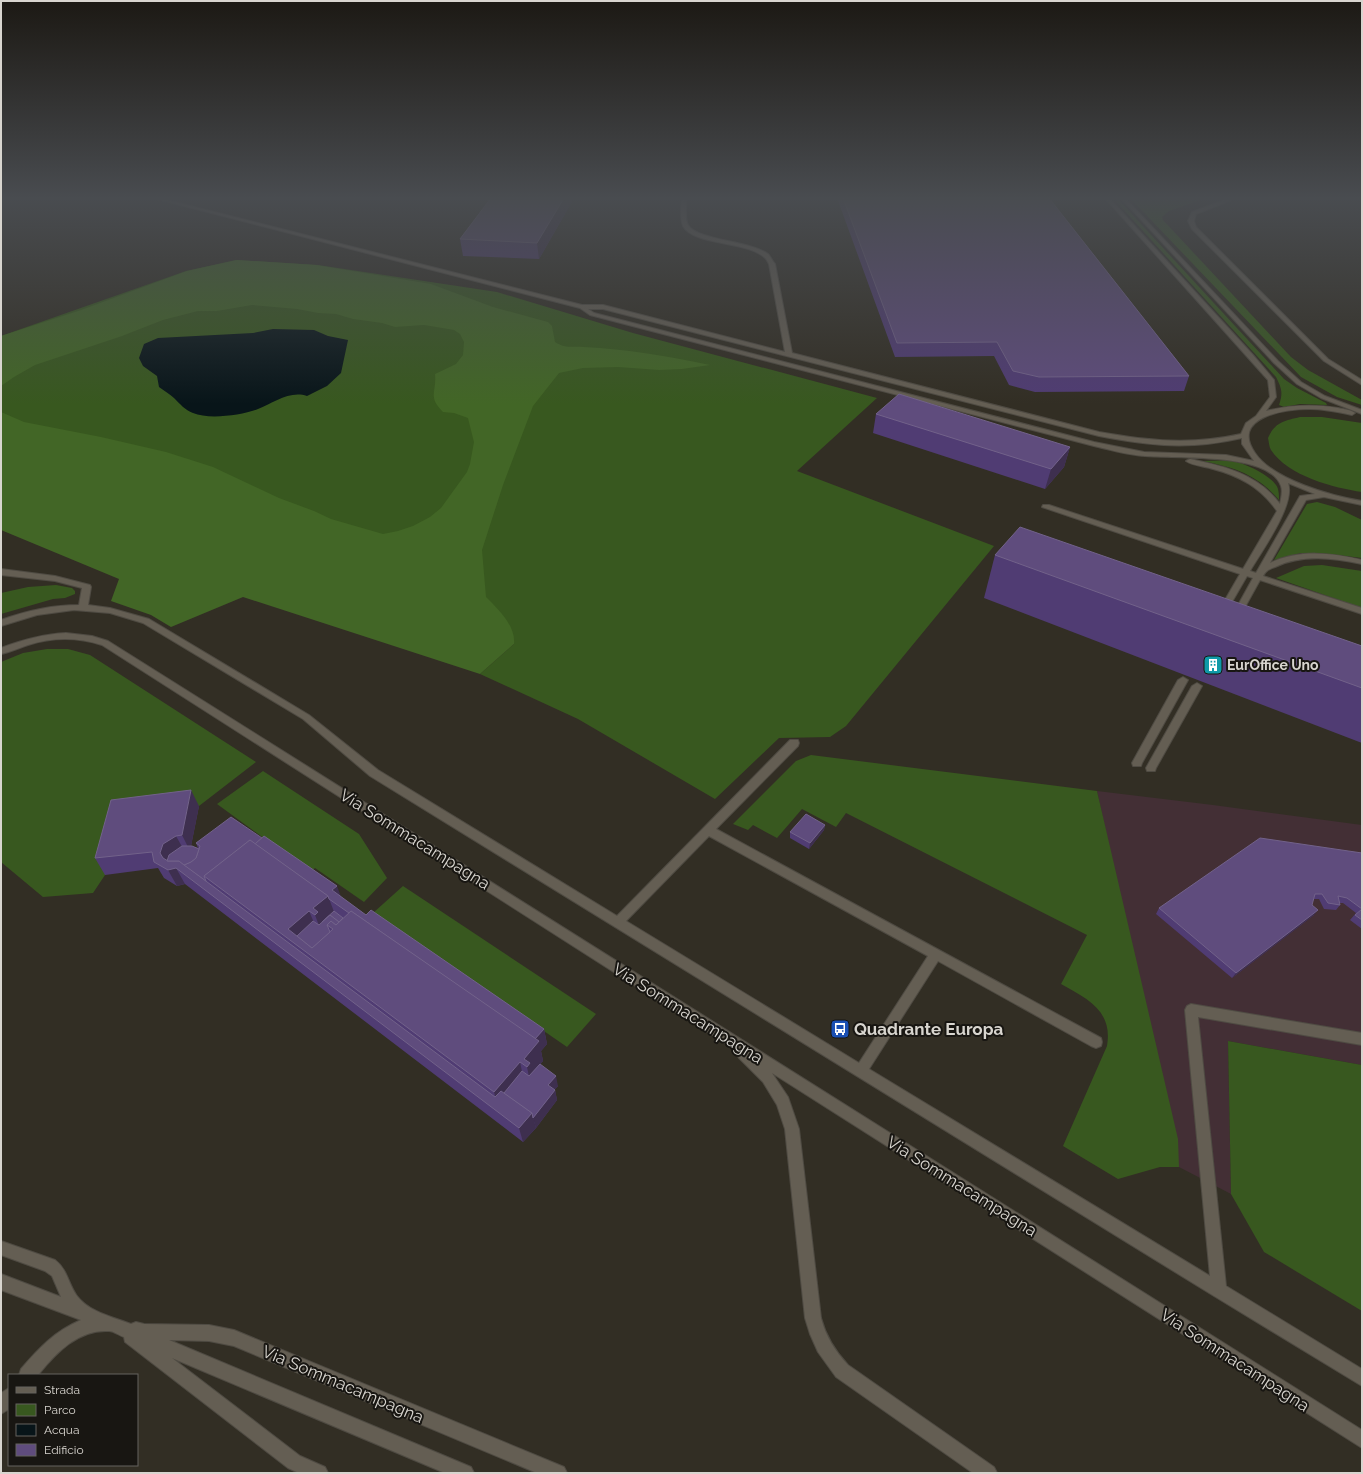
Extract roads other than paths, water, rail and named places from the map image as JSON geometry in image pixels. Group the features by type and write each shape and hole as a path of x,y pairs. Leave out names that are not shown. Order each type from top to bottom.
{"street":[{"path":"424,267 582,307 603,307 1099,434 1146,443 1186,445 1221,442 1244,435"},
{"path":"773,267 790,355"},
{"path":"1170,267 1271,380 1273,397 1259,416 1248,424 1244,435 1246,445 1252,455 1282,480 1286,487 1286,496 1280,511 1217,621"},
{"path":"1187,267 1276,362 1299,383 1323,396 1362,412"},
{"path":"1233,267 1326,360 1362,383"},
{"path":"582,307 592,314 1094,444 1144,454 1226,457 1263,465"},
{"path":"1259,416 1281,409 1309,407 1362,415"},
{"path":"1161,455 1237,472 1259,485 1274,500 1280,511"},
{"path":"1274,473 1297,485 1362,510"},
{"path":"1230,626 1303,498 1323,495 1362,503"},
{"path":"1046,506 1245,572 1259,573 1362,611"},
{"path":"1259,573 1285,560 1314,556 1348,558 1362,562"},
{"path":"1,572 43,576 72,582 87,587 83,608"},
{"path":"1,623 40,611 83,608 116,612 133,616 158,628 306,717 374,773 1362,1378"},
{"name":"Via Sommacampagna","path":"1,651 32,640 58,635 80,636 106,643 1362,1440"},
{"path":"1137,763 1183,680"},
{"path":"1151,768 1197,686"},
{"path":"618,922 794,743"},
{"path":"708,830 1096,1042"},
{"path":"861,1072 936,954"},
{"path":"1219,1291 1191,1010 1362,1039"},
{"path":"730,1040 768,1078 783,1102 792,1129 813,1318 818,1336 826,1353 842,1371 988,1473"},
{"path":"1,1248 50,1265 57,1271 71,1301 80,1311"},
{"name":"Via Sommacampagna","path":"1,1282 80,1311 465,1473"},
{"path":"28,1374 51,1346 82,1327 95,1324 115,1326"},
{"name":"Via Sommacampagna","path":"115,1326 294,1462 319,1473"},
{"name":"Via Sommacampagna","path":"115,1326 144,1332 209,1332 234,1338 558,1473"},
{"path":"1,1406 8,1397"}],"water":[{"path":"273,329 314,330 328,336 348,340 341,373 327,386 307,396 288,396 258,409 244,413 226,416 208,416 193,413 183,407 159,387 157,376 143,366 139,358 144,344 158,338 253,333"}],"place":[{"name":"EurOffice Uno","path":"1213,665"},
{"name":"Quadrante Europa","path":"840,1029"}]}
